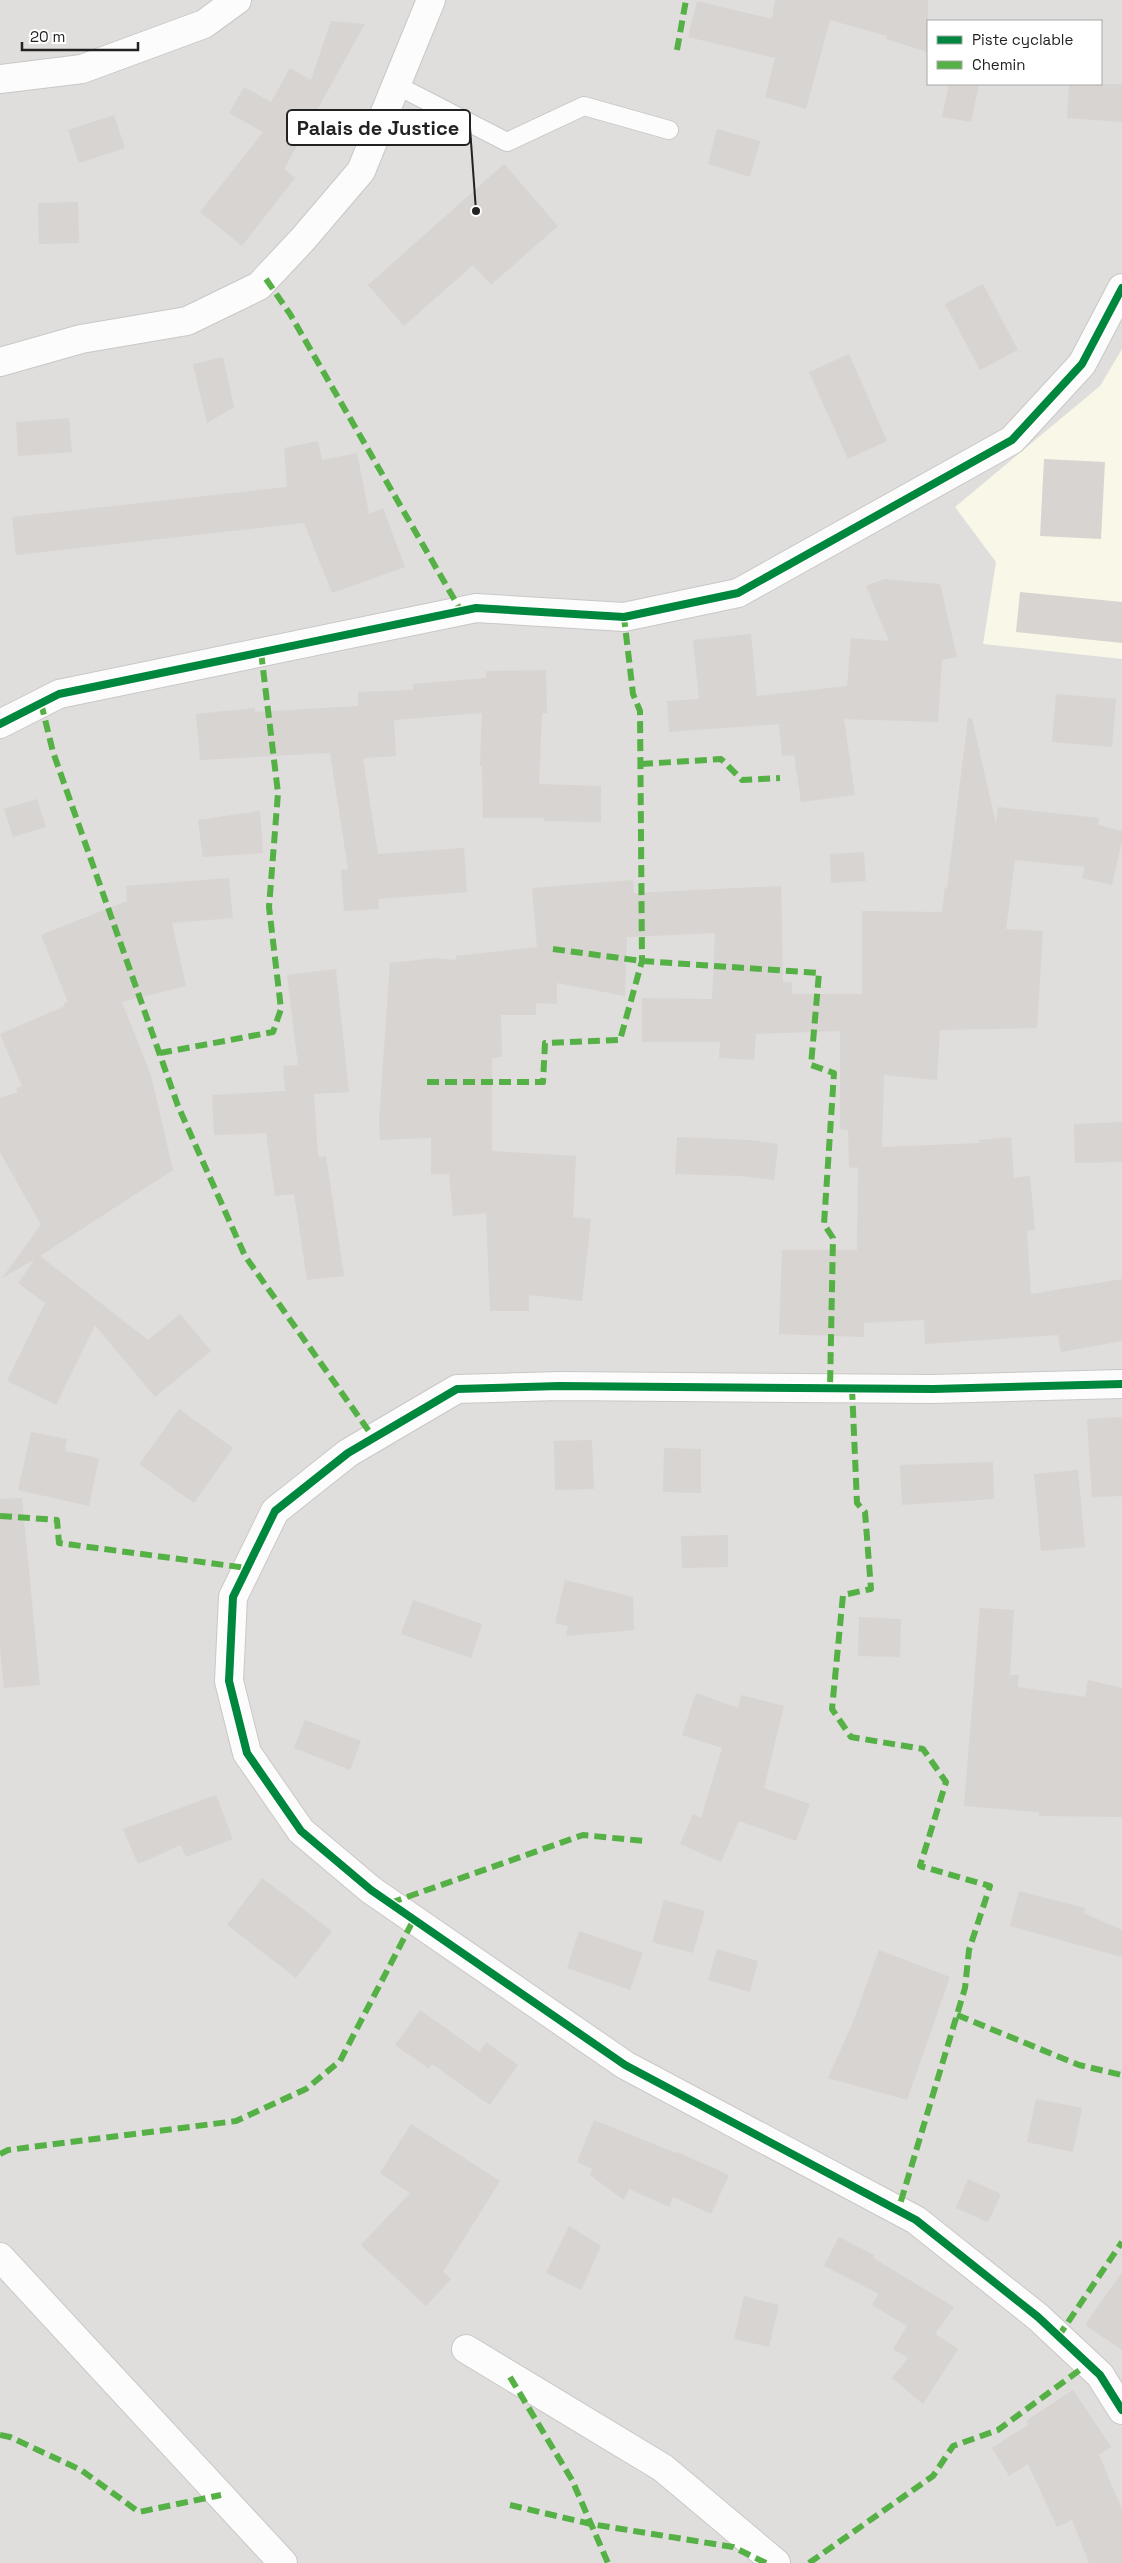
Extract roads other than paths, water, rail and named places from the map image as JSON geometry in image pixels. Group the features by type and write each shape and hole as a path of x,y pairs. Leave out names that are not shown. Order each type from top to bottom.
{"street":[{"path":"0,79 82,69 204,24 237,0"},
{"path":"0,362 81,338 187,321 259,286 304,239 361,171 431,0"},
{"path":"0,724 58,694 476,608 624,617 738,593 1012,440 1082,364 1122,288"},
{"path":"1122,1384 933,1389 559,1386 457,1389 348,1452 275,1511 233,1598 229,1681 247,1753 252,1761 300,1831 371,1890 625,2065 916,2220 1038,2317 1100,2375 1122,2410"},
{"path":"0,2257 283,2563"},
{"path":"466,2349 663,2468 776,2563"}],"lane":[{"path":"396,85 507,142 584,106 669,130"}],"place":[{"name":"Palais de Justice","path":"476,211"}]}
